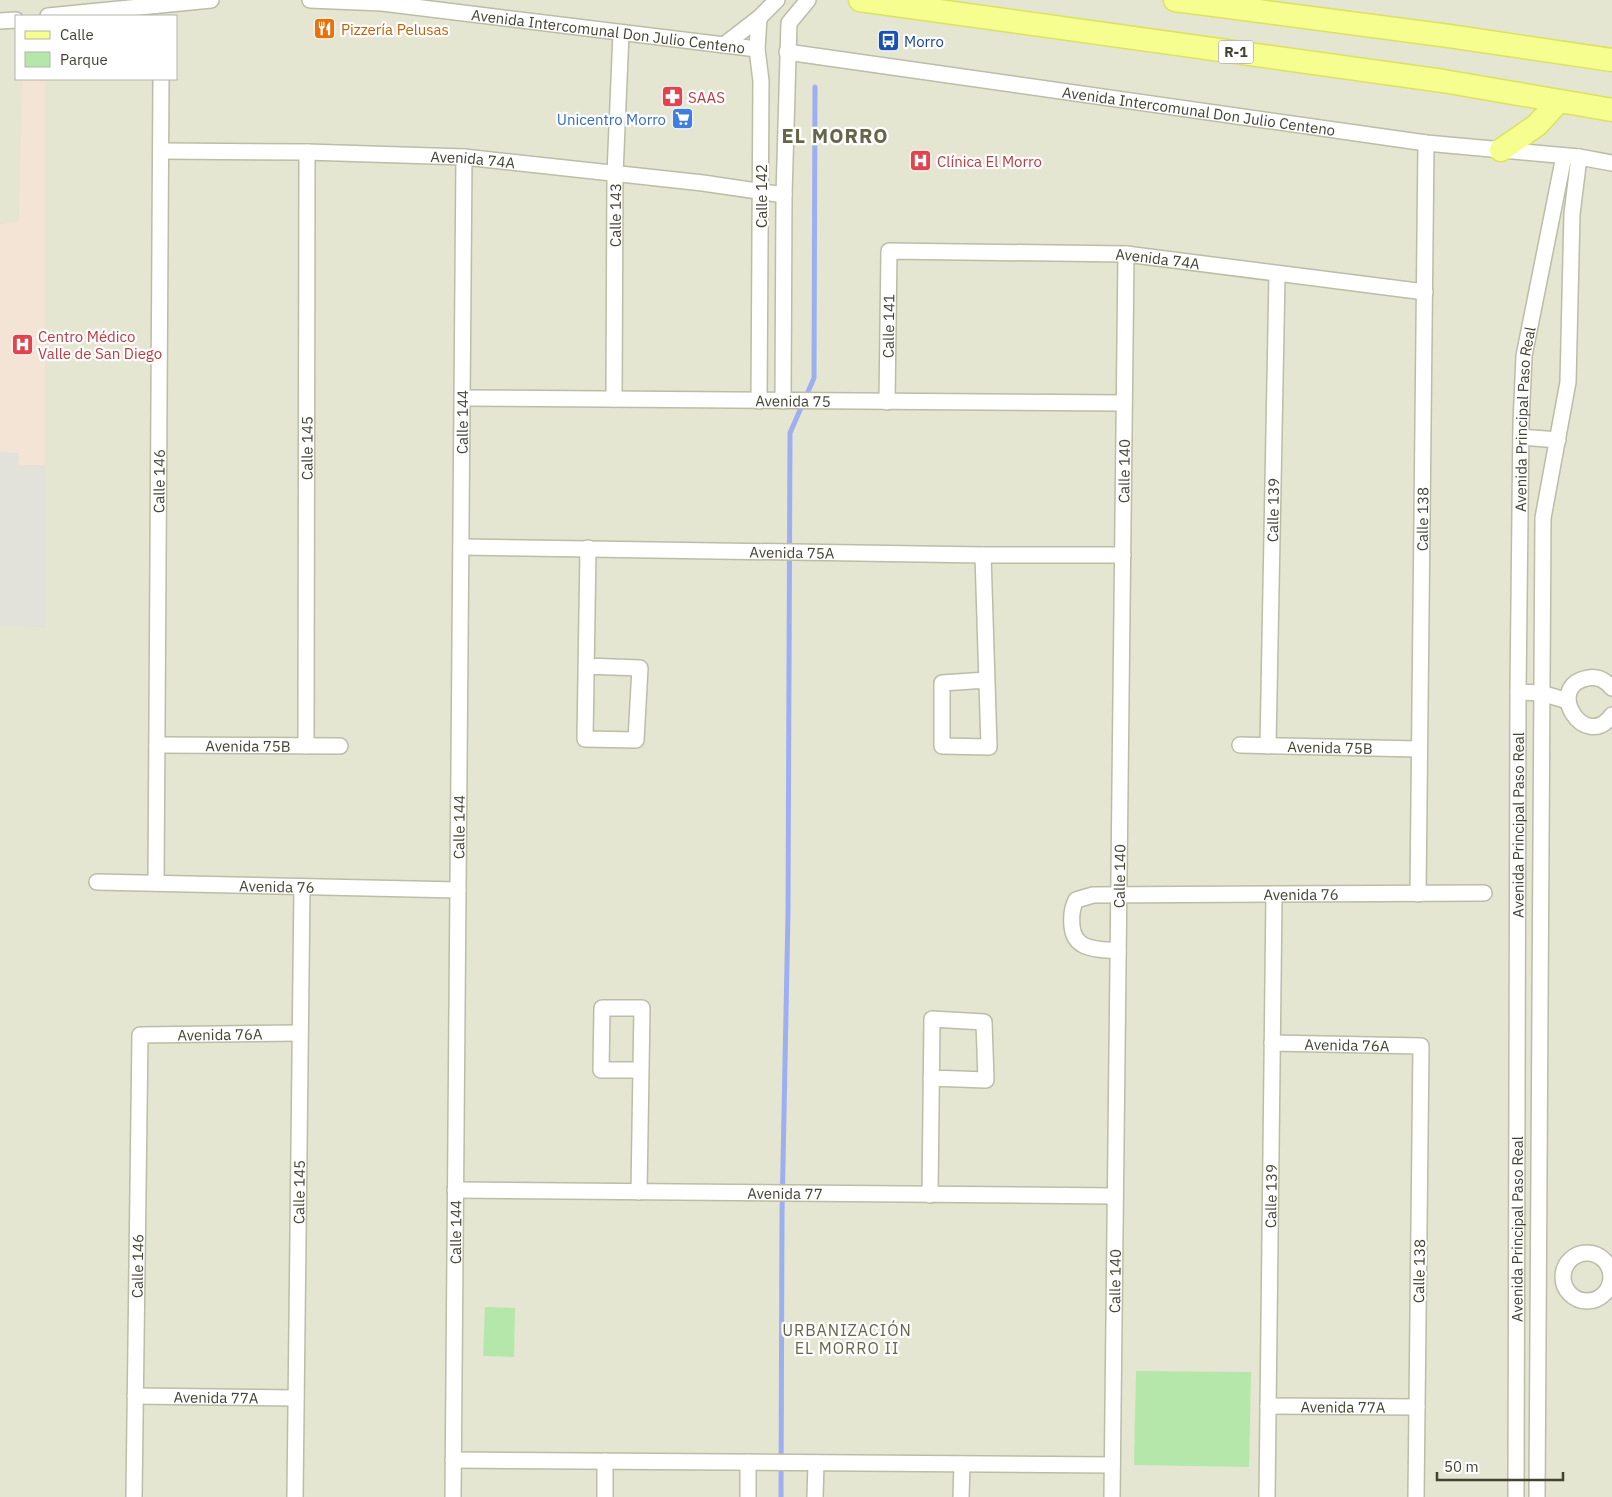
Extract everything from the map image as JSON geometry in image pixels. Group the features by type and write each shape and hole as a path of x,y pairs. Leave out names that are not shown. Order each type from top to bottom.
{"main road":[{"name":"R-1","path":"860,0 1443,81 1612,110"},
{"path":"1175,0 1449,36 1612,60"},
{"path":"1501,150 1536,125 1559,101"}],"street":[{"path":"67,15 162,10 211,0"},
{"name":"Avenida Intercomunal Don Julio Centeno","path":"310,0 382,3 757,49"},
{"path":"724,45 759,18 777,0"},
{"name":"Calle 142","path":"788,401 784,195 787,52 789,23 808,0"},
{"name":"Calle 142","path":"759,18 757,49 761,81 759,401"},
{"path":"0,21 15,20"},
{"name":"Calle 143","path":"614,399 616,174 621,32"},
{"name":"Avenida Intercomunal Don Julio Centeno","path":"787,52 1426,143 1571,156 1612,163"},
{"name":"Calle 146","path":"156,883 161,80"},
{"name":"Calle 138","path":"1418,894 1426,143"},
{"name":"Avenida 74A","path":"161,151 307,152 464,157 784,195"},
{"name":"Calle 145","path":"306,746 307,152"},
{"name":"Avenida Principal Paso Real","path":"1516,1497 1518,692 1521,437 1524,356 1571,156"},
{"name":"Avenida Principal Paso Real","path":"1537,1497 1543,518 1568,382 1572,214 1571,156"},
{"name":"Calle 144","path":"453,1497 464,157"},
{"name":"Avenida 74A","path":"889,251 1126,254 1425,292"},
{"name":"Calle 141","path":"887,402 889,251"},
{"name":"Calle 140","path":"1112,1497 1126,254"},
{"name":"Calle 139","path":"1268,746 1276,274"},
{"name":"Avenida 75","path":"462,398 1124,403"},
{"path":"1521,437 1558,440"},
{"name":"Avenida 75A","path":"461,547 983,555 1123,555"},
{"path":"586,666 640,668 636,740 585,739 586,666 588,548"},
{"path":"983,555 987,680 989,746 942,746 942,683 987,680"},
{"path":"1612,688 1600,678 1584,679 1572,689 1568,700 1570,712 1581,723 1596,725 1603,723 1612,715"},
{"path":"1518,692 1541,693 1568,700"},
{"name":"Avenida 75B","path":"157,745 340,746"},
{"name":"Avenida 75B","path":"1240,745 1419,749"},
{"name":"Avenida 76","path":"97,882 458,890"},
{"name":"Calle 145","path":"295,1497 302,887"},
{"name":"Calle 139","path":"1266,1497 1274,894"},
{"name":"Avenida 76","path":"1118,951 1084,946 1076,942 1071,922 1073,906 1076,900 1093,895 1484,894"},
{"path":"639,1192 641,1070 642,1008 602,1008 601,1070 641,1070"},
{"path":"930,1195 931,1078 932,1019 984,1022 986,1080 931,1078"},
{"name":"Avenida 76A","path":"140,1035 300,1033"},
{"name":"Calle 146","path":"134,1497 140,1035"},
{"name":"Avenida 76A","path":"1272,1043 1421,1046"},
{"name":"Calle 138","path":"1416,1497 1421,1046"},
{"name":"Avenida 77","path":"455,1190 1115,1196"},
{"path":"1516,1269 1538,1269 1564,1280"},
{"name":"Avenida 77A","path":"135,1396 296,1398"},
{"name":"Avenida 77A","path":"1268,1406 1417,1408"},
{"path":"453,1460 1112,1465"},
{"path":"605,1461 605,1497"},
{"path":"748,1462 748,1497"},
{"path":"816,1463 816,1497"},
{"path":"961,1497 962,1464"}],"shaded area":[{"path":"0,0 1612,0 1612,1497 0,1497"},
{"name":"Centro Médico Valle de San Diego","path":"22,80 45,80 45,628 0,625 0,224 19,222"},
{"path":"0,452 19,453 18,465 45,465 45,628 0,625"}],"green space":[{"path":"485,1307 515,1308 514,1357 483,1356"},
{"path":"1136,1371 1251,1372 1249,1467 1134,1465"}],"waterway":[{"path":"781,1497 782,1214 788,913 790,433 814,378 815,87"}],"place":[{"name":"Pizzería Pelusas","path":"325,29"},
{"name":"Morro","path":"888,41"},
{"name":"SAAS","path":"672,97"},
{"name":"Unicentro Morro","path":"682,119"},
{"name":"Clínica El Morro","path":"921,161"},
{"name":"Centro Médico Valle de San Diego","path":"22,345"}],"district":[{"name":"EL MORRO","path":"835,135"},
{"name":"URBANIZACIÓN EL MORRO II","path":"847,1339"}]}
